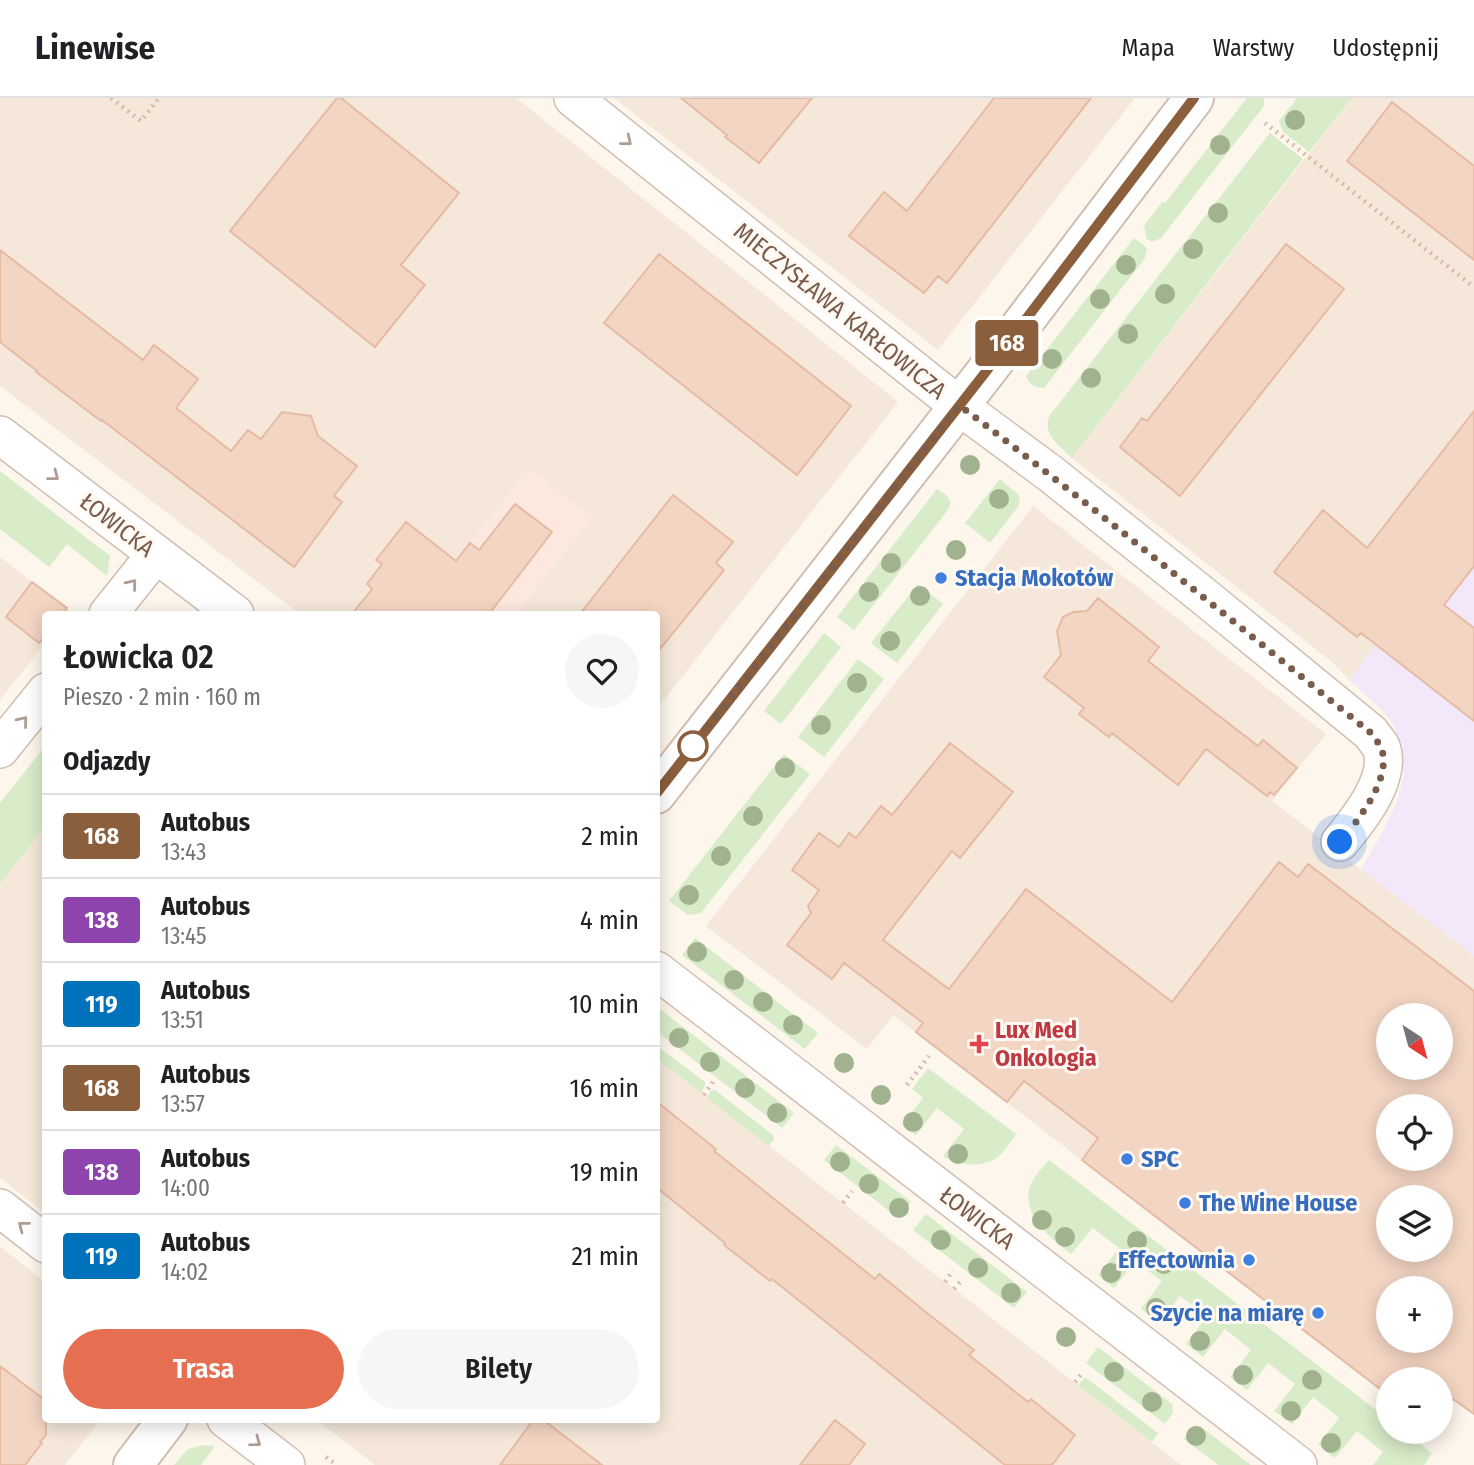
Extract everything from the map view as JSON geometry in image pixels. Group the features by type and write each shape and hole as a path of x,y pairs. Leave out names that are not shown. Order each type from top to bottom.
{"street":[{"name":"MIECZYSŁAWA KARŁOWICZA","path":"573,98 959,405 1051,474 1371,733 1381,748 1383,765 1377,787 1365,811 1340,842"},
{"path":"660,789 1194,98"},
{"name":"ŁOWICKA","path":"0,435 231,611"},
{"path":"110,611 156,555"},
{"path":"0,749 42,697"},
{"name":"ŁOWICKA","path":"660,973 1298,1465"},
{"path":"0,1208 42,1241"},
{"path":"133,1465 165,1423"},
{"path":"231,1423 286,1465"}],"path":[{"path":"111,98 141,121 159,98"},
{"path":"1265,123 1474,287"},
{"path":"907,1085 929,1056"},
{"path":"704,1095 713,1082"},
{"path":"843,1203 852,1191"},
{"path":"945,1282 953,1270"},
{"path":"954,1289 963,1278"},
{"path":"1075,1382 1083,1372"}],"shaded area":[{"path":"0,98 516,98 898,402 660,705 660,611 518,611 592,518 529,468 415,611 296,611 0,386"},
{"path":"614,98 1135,98 938,350"},
{"path":"1352,98 1474,98 1474,426 1377,645 1349,680 1331,661 1072,458"},
{"path":"1467,420 1474,426 1474,956 1361,869 1397,802 1404,774 1395,727 1383,711 1349,680 1434,570 1381,529"},
{"path":"529,468 592,518 518,611 415,611"},
{"path":"1033,506 1326,734 1272,801 1474,956 1474,1414 1453,1399 1453,1367 1376,1367 1376,1386 893,1015 867,1049 706,926"},
{"path":"0,557 70,611 42,611 42,647 0,700"},
{"path":"42,830 42,1211 0,1178 0,884"},
{"path":"660,1061 1181,1465 375,1465 321,1423 660,1423"},
{"path":"0,1246 42,1280 42,1423 98,1423 65,1465 0,1465"}],"green space":[{"path":"1247,98 1264,98 1264,106 1161,238 1152,242 1146,238 1143,227"},
{"path":"1297,98 1352,98 1309,152 1283,132 1279,121"},
{"path":"1270,133 1303,159 1072,458 1050,434 1050,415"},
{"path":"1134,238 1147,248 1145,258 1044,388 1033,385 1026,376"},
{"path":"0,471 110,556 107,576 67,544 49,567 0,529"},
{"path":"1000,479 1018,494 1020,500 1018,507 990,543 965,523"},
{"path":"937,489 951,502 948,510 854,630 837,617"},
{"path":"918,584 943,604 897,663 871,643"},
{"path":"824,633 841,647 781,724 764,711"},
{"path":"858,659 884,679 824,757 798,737"},
{"path":"42,750 42,830 0,884 0,803"},
{"path":"784,754 810,774 701,913 688,915 669,901"},
{"path":"695,938 818,1033 805,1049 682,955"},
{"path":"660,1009 794,1113 782,1128 660,1034"},
{"path":"660,1048 705,1082 701,1093 660,1061"},
{"path":"928,1068 1016,1134 998,1157 985,1163 970,1164 943,1156 964,1129 937,1108 916,1135 902,1125 923,1098 912,1089"},
{"path":"715,1090 773,1135 774,1139 769,1146 707,1098 711,1091"},
{"path":"836,1145 911,1202 898,1218 824,1160"},
{"path":"1049,1160 1376,1410 1376,1444 1420,1444 1432,1453 1424,1465 1373,1465 1383,1452 1357,1431 1335,1458 1318,1445 1339,1418 1313,1397 1292,1424 1274,1411 1295,1384 1268,1363 1247,1390 1230,1377 1251,1350 1225,1329 1203,1357 1186,1344 1207,1316 1180,1296 1159,1323 1141,1309 1162,1281 1135,1261 1114,1288 1098,1275 1119,1248 1093,1228 1071,1254 1047,1234 1034,1217 1028,1198 1031,1183"},
{"path":"926,1214 1027,1292 1014,1308 913,1230"},
{"path":"1098,1347 1172,1404 1173,1413 1165,1424 1086,1363"},
{"path":"1085,1377 1158,1433 1152,1442 1078,1385"},
{"path":"1200,1426 1251,1465 1218,1465 1184,1439 1192,1428"},
{"path":"203,1445 215,1446 201,1465 174,1465 188,1449"}],"building":[{"path":"337,98 341,98 459,193 401,265 425,285 375,347 230,231"},
{"path":"681,98 812,98 759,163"},
{"path":"994,98 1091,98 947,283 938,276 924,293 849,236 884,192 907,211"},
{"path":"1392,102 1474,166 1474,260 1347,161"},
{"path":"1286,244 1344,289 1180,496 1120,447 1142,418 1147,421"},
{"path":"0,250 143,360 154,345 198,379 176,408 231,451 248,430 261,439 282,412 311,416 318,436 357,466 334,496 342,502 294,567 0,342"},
{"path":"659,254 851,406 797,475 604,323"},
{"path":"1474,411 1474,566 1444,605 1474,628 1474,721 1361,633 1357,637 1274,572 1323,510 1367,548"},
{"path":"673,495 733,542 716,563 724,570 660,649 660,611 582,611"},
{"path":"515,504 552,532 491,611 354,611 372,589 367,584 382,564 376,560 406,522 456,561 470,543 479,550"},
{"path":"32,582 67,608 64,611 42,611 42,640 39,643 6,617"},
{"path":"1098,598 1159,647 1148,661 1258,746 1263,740 1297,768 1274,795 1270,792 1267,796 1206,749 1178,785 1112,733 1109,737 1079,714 1084,708 1044,677 1061,655 1057,631 1063,617 1073,612 1087,611"},
{"path":"950,743 1013,792 960,858 952,851 883,940 949,989 1026,889 1172,1002 1279,862 1298,877 1308,864 1474,991 1474,1414 1453,1399 1453,1367 1376,1367 1376,1386 1082,1160 1098,1138 1024,1081 1007,1102 916,1032 923,1023 844,963 832,979 787,945 811,913 808,906 819,890 792,870 819,833 839,847 849,833 856,838 881,806 892,815"},
{"path":"660,1104 716,1149 714,1151 875,1279 879,1274 974,1350 969,1355 1028,1402 1031,1399 1075,1435 1052,1465 1005,1465 772,1279 770,1281 724,1245 725,1243 660,1190"},
{"path":"0,1366 42,1398 42,1423 46,1423 46,1435 25,1465 0,1465"},
{"path":"835,1420 865,1444 849,1465 800,1465"},
{"path":"531,1423 547,1423 602,1465 500,1465"}],"bus line":[{"name":"168","path":"660,789 988,369 1194,98"}],"place":[{"name":"Stacja Mokotów","path":"941,578"},
{"name":"Lux Med Onkologia","path":"979,1044"},
{"name":"SPC","path":"1127,1159"},
{"name":"The Wine House","path":"1185,1203"},
{"name":"Effectownia","path":"1249,1260"},
{"name":"Szycie na miarę","path":"1318,1313"}],"route":[{"path":"693,746 959,405 1051,474 1371,733 1381,748 1383,765 1377,787 1365,811 1340,842"}]}
